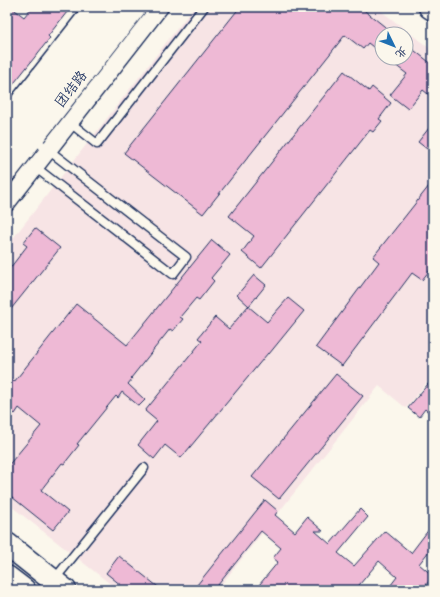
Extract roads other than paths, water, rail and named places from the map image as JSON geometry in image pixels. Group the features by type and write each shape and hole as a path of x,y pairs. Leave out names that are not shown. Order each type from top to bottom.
{"main road":[{"name":"团结路","path":"7,142 112,7"},
{"name":"团结路","path":"7,170 40,144 62,116 135,7"},
{"path":"430,7 433,10"},
{"path":"7,544 59,586"},
{"path":"7,577 24,590"}],"street":[{"path":"7,116 93,7"},
{"path":"62,116 160,7"},
{"path":"7,203 35,167 40,144"}],"lane":[{"path":"62,116 98,144 204,7"},
{"path":"35,167 173,274 186,257 40,144"},
{"path":"59,586 144,468"}]}
